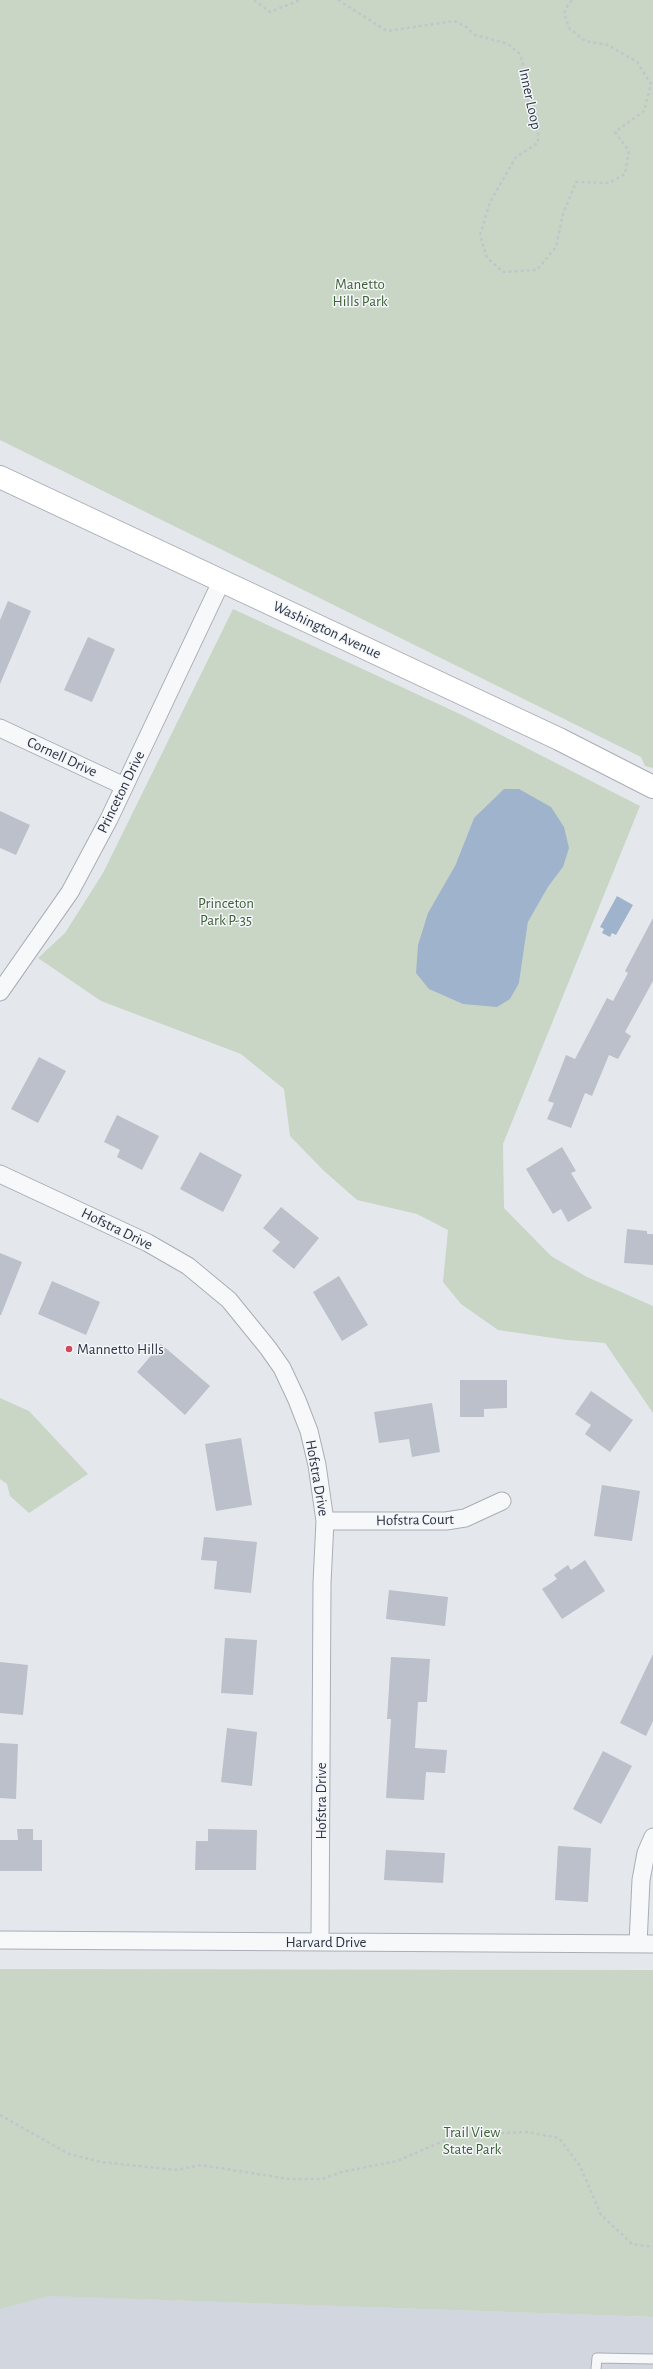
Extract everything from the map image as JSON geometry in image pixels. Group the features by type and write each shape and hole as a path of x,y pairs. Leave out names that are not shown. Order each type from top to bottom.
{"main road":[{"name":"Washington Avenue","path":"0,477 559,739 653,787"}],"street":[{"name":"Princeton Drive","path":"0,992 70,892 124,786 222,580"},
{"name":"Cornell Drive","path":"0,728 124,786"},
{"name":"Hofstra Drive","path":"0,1174 148,1243 188,1266 229,1300 268,1348 282,1368 297,1400 309,1431 317,1465 325,1521 322,1591 320,1942"},
{"name":"Hofstra Court","path":"325,1521 446,1521 465,1518 502,1501"},
{"path":"646,1944 640,1880 646,1853 653,1837"},
{"name":"Harvard Drive","path":"0,1940 646,1944"}],"lane":[{"path":"596,2369 597,2358 653,2359"}],"path":[{"path":"254,0 270,12 300,0"},
{"name":"Inner Loop","path":"338,0 387,31 454,21 465,26 475,35 508,44 520,54 538,120 538,143 516,157 490,202 480,235 487,258 503,272 537,270 556,247 563,214 576,182 609,183 625,174 629,151 615,132 644,111 651,84 637,62 608,45 585,41 569,28 564,13 569,3 573,0"},
{"path":"0,2115 69,2154 101,2162 176,2170 201,2165 289,2180 322,2179 342,2172 397,2161 457,2135 527,2132 559,2138 580,2166 601,2215 632,2244 653,2247"}],"shaded area":[{"path":"0,2294 653,2317 653,2369 0,2369"}],"green space":[{"name":"Manetto Hills Park","path":"0,0 653,0 653,768 645,766 641,757 0,440"},
{"name":"Princeton Park P-35","path":"233,609 462,715 640,806 503,1144 504,1208 551,1256 587,1277 653,1306 653,1413 605,1343 567,1340 498,1330 461,1304 443,1282 448,1230 417,1214 357,1200 323,1170 290,1136 284,1089 241,1054 101,1001 38,958 65,933 103,873","holes":["474,818 563,867 548,887 528,922 519,983 455,866"]},
{"path":"0,1398 29,1411 88,1474 29,1513 10,1496 7,1484 0,1479"},
{"name":"Trail View State Park","path":"0,1969 653,1970 653,2317 48,2296 0,2309"}],"water":[{"path":"504,789 519,789 551,807 564,827 569,848 563,867 548,887 528,922 519,983 510,999 497,1007 463,1004 429,989 416,973 418,945 428,913 455,866 474,818"},
{"path":"617,896 633,905 616,935 612,933 610,937 602,933 604,929 600,927"}],"building":[{"path":"8,601 31,611 0,684 0,620"},
{"path":"88,637 115,649 92,702 64,690"},
{"path":"0,811 30,825 16,855 0,848"},
{"path":"653,918 653,981 625,1032 631,1036 618,1059 609,1055 592,1096 585,1093 571,1128 547,1119 554,1103 548,1101 566,1055 575,1059 607,998 613,1001 628,973 625,971"},
{"path":"39,1057 66,1071 38,1123 11,1109"},
{"path":"117,1115 159,1136 142,1170 117,1157 120,1150 104,1142"},
{"path":"562,1147 576,1171 571,1173 592,1208 568,1222 561,1209 553,1214 526,1169"},
{"path":"200,1152 242,1175 223,1212 180,1189"},
{"path":"281,1207 319,1238 294,1269 272,1251 280,1242 263,1228"},
{"path":"627,1229 647,1231 647,1234 653,1234 653,1265 624,1263"},
{"path":"0,1253 22,1262 1,1315 0,1315"},
{"path":"339,1276 368,1325 342,1341 313,1292"},
{"path":"52,1281 100,1302 86,1335 38,1314"},
{"path":"161,1344 210,1386 185,1415 137,1372"},
{"path":"460,1380 507,1380 507,1408 484,1409 484,1417 460,1417"},
{"path":"591,1391 633,1420 610,1452 585,1434 591,1425 575,1414"},
{"path":"432,1403 440,1452 412,1457 409,1439 379,1443 374,1412"},
{"path":"241,1438 252,1505 216,1511 205,1444"},
{"path":"602,1485 640,1491 632,1541 594,1536"},
{"path":"204,1537 257,1542 251,1593 214,1589 217,1561 201,1560"},
{"path":"585,1560 605,1591 562,1619 542,1589 557,1579 554,1575 568,1565 571,1570"},
{"path":"389,1590 448,1597 445,1626 386,1619"},
{"path":"225,1638 257,1640 253,1695 221,1693"},
{"path":"653,1654 653,1721 646,1736 620,1723"},
{"path":"391,1657 430,1659 427,1702 418,1702 415,1748 447,1750 445,1773 426,1772 424,1800 386,1798 391,1719 387,1719"},
{"path":"0,1662 28,1665 23,1715 0,1713"},
{"path":"227,1728 257,1732 252,1786 221,1782"},
{"path":"0,1743 18,1744 16,1799 0,1798"},
{"path":"603,1751 632,1766 601,1824 573,1809"},
{"path":"17,1829 33,1829 33,1840 42,1840 42,1871 0,1871 0,1840 18,1840"},
{"path":"208,1829 257,1830 256,1870 195,1870 196,1841 208,1841"},
{"path":"558,1846 591,1848 588,1902 555,1900"},
{"path":"386,1850 445,1853 443,1883 384,1880"}],"place":[{"name":"Mannetto Hills","path":"69,1349"}]}
